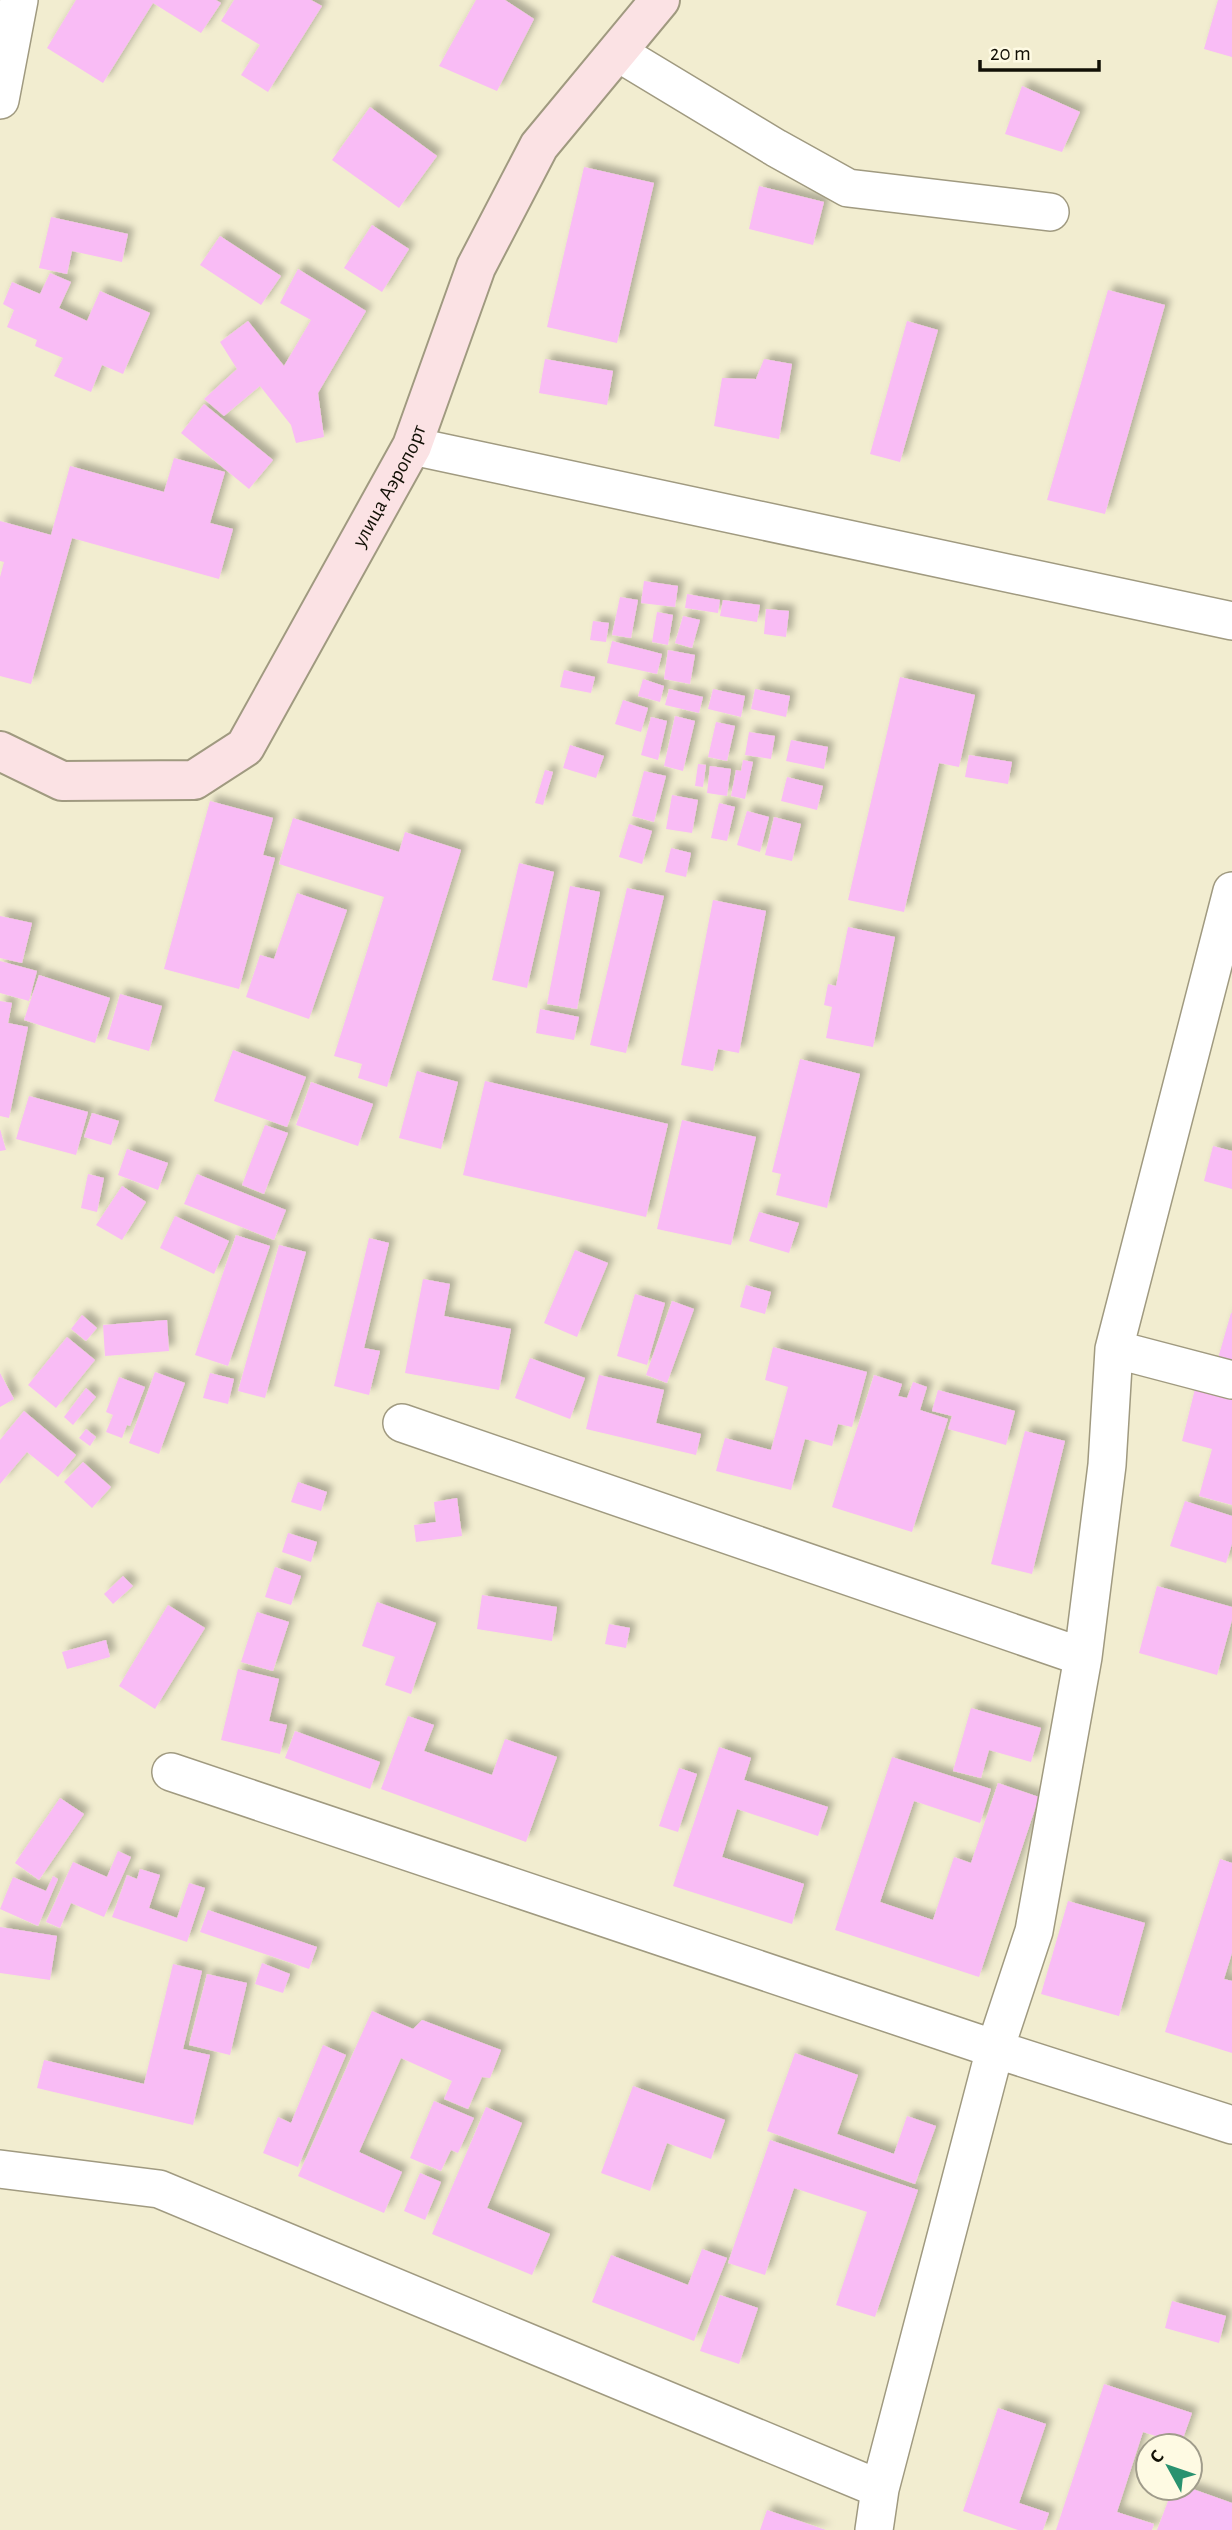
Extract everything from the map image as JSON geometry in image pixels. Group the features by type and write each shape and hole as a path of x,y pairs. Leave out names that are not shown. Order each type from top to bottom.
{"main road":[{"name":"улица Аэропорт","path":"0,751 62,781 194,780 245,747 412,446 477,267 539,146 660,0"}],"street":[{"path":"0,100 19,0"},
{"path":"617,52 848,188 1050,212"},
{"path":"412,446 1232,621"},
{"path":"874,2530 880,2489 995,2049 1034,1931 1083,1657 1107,1465 1114,1349 1232,891"},
{"path":"1114,1349 1232,1380"},
{"path":"402,1423 1083,1657"},
{"path":"171,1772 995,2049 1232,2125"},
{"path":"0,2169 159,2189 880,2489"}],"building":[{"path":"76,0 216,0 221,3 201,33 153,3 103,83 47,48"},
{"path":"234,0 311,0 322,6 268,92 241,75 260,45 221,21"},
{"path":"476,0 505,0 534,19 497,91 439,66"},
{"path":"1218,0 1232,0 1232,57 1204,49"},
{"path":"1022,86 1080,112 1062,152 1005,134"},
{"path":"370,107 437,156 399,208 332,160"},
{"path":"584,167 654,183 617,343 547,327"},
{"path":"759,186 824,202 813,245 749,229"},
{"path":"51,217 128,234 122,262 72,251 67,274 39,268"},
{"path":"372,225 409,249 382,292 344,268"},
{"path":"220,236 281,276 261,305 200,265"},
{"path":"298,269 366,311 318,393 324,437 296,443 291,425 260,386 224,416 204,399 237,369 220,342 248,321 284,366 311,320 280,303"},
{"path":"50,273 71,282 59,308 87,321 100,291 150,313 123,374 102,365 91,392 54,376 63,358 35,346 37,340 7,327 14,310 3,304 12,282 40,294"},
{"path":"1108,290 1165,305 1105,514 1047,500"},
{"path":"907,321 938,330 900,462 870,454"},
{"path":"545,359 613,371 607,405 539,393"},
{"path":"764,359 792,364 779,439 714,426 722,378 756,379"},
{"path":"204,404 273,460 249,489 181,433"},
{"path":"174,458 225,472 210,523 233,529 219,579 72,538 31,684 0,676 0,577 4,562 0,561 0,521 51,535 70,466 164,492"},
{"path":"644,581 678,586 675,607 641,603"},
{"path":"687,594 720,600 718,613 685,608"},
{"path":"620,597 638,600 631,638 612,635"},
{"path":"723,600 760,605 757,622 720,616"},
{"path":"766,609 789,611 786,637 764,634"},
{"path":"657,612 673,615 668,645 652,642"},
{"path":"683,616 700,620 692,648 675,643"},
{"path":"593,621 609,623 606,642 590,640"},
{"path":"612,641 662,654 657,674 607,663"},
{"path":"668,650 695,655 690,684 664,679"},
{"path":"564,670 595,677 591,693 560,687"},
{"path":"900,677 975,695 959,767 939,763 904,912 848,900"},
{"path":"643,679 664,686 660,702 638,696"},
{"path":"669,689 703,697 699,713 665,705"},
{"path":"713,689 745,696 741,717 708,709"},
{"path":"755,689 790,696 786,717 751,709"},
{"path":"623,700 648,708 641,732 615,724"},
{"path":"675,716 695,721 683,771 664,766"},
{"path":"651,717 667,721 658,760 641,755"},
{"path":"716,722 735,726 727,761 708,757"},
{"path":"749,732 775,736 771,759 745,755"},
{"path":"791,740 828,747 824,769 786,761"},
{"path":"570,745 604,756 596,778 563,768"},
{"path":"969,755 1012,762 1008,784 965,777"},
{"path":"743,760 753,762 745,799 731,796 736,770 741,771"},
{"path":"698,764 706,765 703,787 695,786"},
{"path":"710,766 731,769 727,796 707,793"},
{"path":"545,770 553,772 543,805 535,803"},
{"path":"644,771 666,776 654,822 632,816"},
{"path":"787,777 823,786 817,810 781,801"},
{"path":"672,795 698,800 692,833 666,829"},
{"path":"210,801 273,818 263,855 275,858 239,989 164,969"},
{"path":"719,803 735,807 727,841 711,838"},
{"path":"747,811 769,817 760,852 737,845"},
{"path":"774,817 801,824 792,861 765,855"},
{"path":"293,818 399,852 405,832 461,850 387,1087 358,1078 362,1064 334,1056 384,897 279,864"},
{"path":"629,824 652,831 642,864 619,857"},
{"path":"671,848 691,853 686,877 665,872"},
{"path":"519,863 554,872 527,988 492,980"},
{"path":"570,886 600,892 577,1009 547,1004"},
{"path":"627,888 664,896 626,1053 590,1045"},
{"path":"297,893 347,910 309,1019 246,997 260,955 274,959"},
{"path":"713,900 766,911 739,1053 718,1049 713,1071 681,1065"},
{"path":"0,916 32,923 22,963 0,958"},
{"path":"848,927 895,937 873,1047 826,1038 832,1007 824,1005 828,984 836,986"},
{"path":"0,961 37,971 29,1001 0,993"},
{"path":"39,975 110,998 95,1043 24,1020"},
{"path":"120,994 162,1006 149,1051 107,1039"},
{"path":"0,1001 12,1003 8,1023 28,1027 9,1118 0,1116"},
{"path":"540,1009 579,1017 574,1040 536,1033"},
{"path":"233,1050 306,1077 287,1127 214,1101"},
{"path":"800,1059 860,1074 827,1208 776,1195 781,1174 772,1172"},
{"path":"417,1071 458,1082 441,1149 399,1138"},
{"path":"485,1081 668,1124 646,1217 463,1175"},
{"path":"311,1082 373,1104 358,1146 296,1125"},
{"path":"29,1096 88,1112 76,1155 16,1139"},
{"path":"92,1113 119,1121 111,1145 84,1137"},
{"path":"682,1120 756,1137 731,1245 657,1229"},
{"path":"265,1125 288,1133 264,1194 242,1185"},
{"path":"0,1129 6,1150 0,1151"},
{"path":"1213,1146 1232,1151 1232,1189 1204,1181"},
{"path":"127,1149 168,1163 158,1190 118,1175"},
{"path":"88,1174 104,1178 97,1212 81,1208"},
{"path":"197,1174 286,1210 274,1240 184,1204"},
{"path":"122,1186 146,1202 122,1240 96,1225"},
{"path":"759,1212 799,1223 789,1253 749,1241"},
{"path":"175,1216 229,1241 214,1274 160,1248"},
{"path":"236,1235 270,1246 228,1366 195,1355"},
{"path":"369,1238 389,1243 364,1348 380,1351 369,1395 334,1386"},
{"path":"279,1245 306,1252 265,1398 238,1391"},
{"path":"575,1250 608,1263 577,1337 544,1323"},
{"path":"423,1279 450,1284 444,1316 511,1329 499,1390 405,1373"},
{"path":"746,1285 771,1292 765,1314 740,1307"},
{"path":"635,1294 665,1303 647,1365 617,1356"},
{"path":"672,1301 694,1309 667,1383 646,1375"},
{"path":"1232,1313 1232,1366 1217,1362"},
{"path":"82,1315 97,1328 86,1341 71,1329"},
{"path":"167,1320 169,1351 105,1356 103,1325"},
{"path":"67,1337 95,1360 56,1408 28,1385"},
{"path":"773,1347 867,1372 852,1427 838,1424 832,1446 805,1439 791,1490 716,1471 725,1438 771,1450 788,1387 765,1380"},
{"path":"530,1358 585,1378 570,1419 515,1398"},
{"path":"155,1372 185,1383 159,1454 129,1443"},
{"path":"0,1373 14,1399 0,1407"},
{"path":"210,1373 234,1379 228,1404 203,1398"},
{"path":"599,1375 664,1390 656,1423 701,1434 696,1455 586,1429"},
{"path":"874,1375 902,1384 898,1396 907,1398 913,1382 927,1387 920,1410 948,1419 912,1532 832,1507"},
{"path":"119,1377 145,1387 130,1426 127,1425 122,1438 106,1432 113,1415 106,1412"},
{"path":"1197,1381 1232,1390 1232,1505 1199,1496 1212,1449 1182,1441"},
{"path":"86,1388 96,1397 73,1425 64,1417"},
{"path":"938,1390 1015,1411 1006,1445 948,1429 952,1416 932,1411"},
{"path":"24,1411 76,1455 58,1477 27,1452 0,1484 0,1440"},
{"path":"86,1429 96,1437 90,1446 79,1438"},
{"path":"1025,1431 1065,1441 1032,1574 991,1564"},
{"path":"83,1462 111,1487 92,1508 64,1482"},
{"path":"298,1482 327,1492 321,1511 291,1502"},
{"path":"457,1498 462,1536 416,1542 414,1525 436,1522 434,1502"},
{"path":"1185,1501 1232,1516 1232,1544 1226,1563 1170,1546"},
{"path":"288,1533 317,1542 311,1562 282,1552"},
{"path":"275,1567 301,1576 291,1605 265,1597"},
{"path":"123,1576 133,1586 113,1604 104,1594"},
{"path":"1157,1586 1232,1607 1232,1620 1217,1675 1139,1653"},
{"path":"482,1595 557,1607 552,1641 477,1629"},
{"path":"377,1602 436,1623 411,1694 385,1685 395,1657 362,1646"},
{"path":"168,1605 205,1628 155,1709 119,1686"},
{"path":"257,1612 289,1622 273,1671 241,1662"},
{"path":"609,1624 630,1628 626,1648 605,1644"},
{"path":"106,1640 110,1657 67,1669 62,1652"},
{"path":"238,1669 279,1679 269,1721 287,1725 280,1754 221,1740"},
{"path":"971,1708 1041,1728 1031,1762 989,1750 981,1778 953,1771"},
{"path":"408,1716 434,1725 424,1751 492,1775 505,1739 557,1757 526,1842 381,1789"},
{"path":"295,1731 380,1762 370,1789 285,1758"},
{"path":"719,1747 751,1758 744,1780 828,1807 818,1836 737,1809 722,1857 804,1884 792,1924 673,1886"},
{"path":"892,1757 991,1789 980,1823 914,1801 880,1902 933,1920 954,1857 971,1863 998,1783 1039,1797 979,1977 835,1930"},
{"path":"679,1768 697,1774 678,1832 659,1826"},
{"path":"60,1798 84,1814 39,1880 15,1863"},
{"path":"118,1851 131,1857 104,1917 71,1903 60,1928 46,1922 73,1862 107,1877"},
{"path":"1220,1859 1232,1863 1232,1953 1224,1979 1232,1981 1232,2053 1165,2032"},
{"path":"140,1869 160,1875 149,1908 177,1918 189,1883 205,1888 187,1942 112,1917 127,1875 137,1879"},
{"path":"53,1876 58,1879 38,1926 0,1909 13,1877 46,1891"},
{"path":"1068,1901 1145,1923 1119,2016 1041,1994"},
{"path":"208,1910 317,1947 309,1969 200,1932"},
{"path":"0,1927 57,1936 50,1980 0,1973"},
{"path":"262,1963 290,1974 283,1993 255,1984"},
{"path":"173,1964 202,1971 183,2049 210,2055 193,2125 37,2088 44,2060 144,2084"},
{"path":"207,1974 247,1983 230,2055 189,2045"},
{"path":"372,2011 413,2029 422,2020 501,2050 490,2078 482,2077 468,2109 444,2099 452,2081 401,2058 359,2152 402,2172 384,2213 298,2176"},
{"path":"323,2045 346,2055 298,2167 263,2153 278,2117 291,2123"},
{"path":"795,2053 858,2075 837,2134 894,2154 907,2116 936,2126 915,2184 767,2131"},
{"path":"633,2086 725,2120 711,2159 667,2143 650,2191 601,2173"},
{"path":"434,2101 474,2118 458,2153 451,2150 441,2171 410,2158"},
{"path":"486,2107 522,2123 487,2208 550,2234 532,2275 432,2234"},
{"path":"770,2140 918,2190 875,2317 836,2305 867,2212 794,2188 765,2275 728,2263"},
{"path":"420,2173 441,2182 425,2220 404,2211"},
{"path":"702,2249 727,2258 694,2341 592,2302 611,2255 688,2285"},
{"path":"720,2295 758,2308 739,2364 700,2351"},
{"path":"1172,2301 1226,2316 1219,2343 1165,2328"},
{"path":"1104,2384 1192,2413 1185,2432 1134,2432 1134,2460 1117,2512 1154,2524 1152,2530 1056,2530"},
{"path":"998,2408 1046,2424 1019,2503 1049,2513 1043,2530 1018,2530 963,2511"},
{"path":"1204,2493 1232,2503 1232,2530 1157,2530 1168,2502 1204,2502"},
{"path":"767,2510 826,2530 760,2530"}]}
